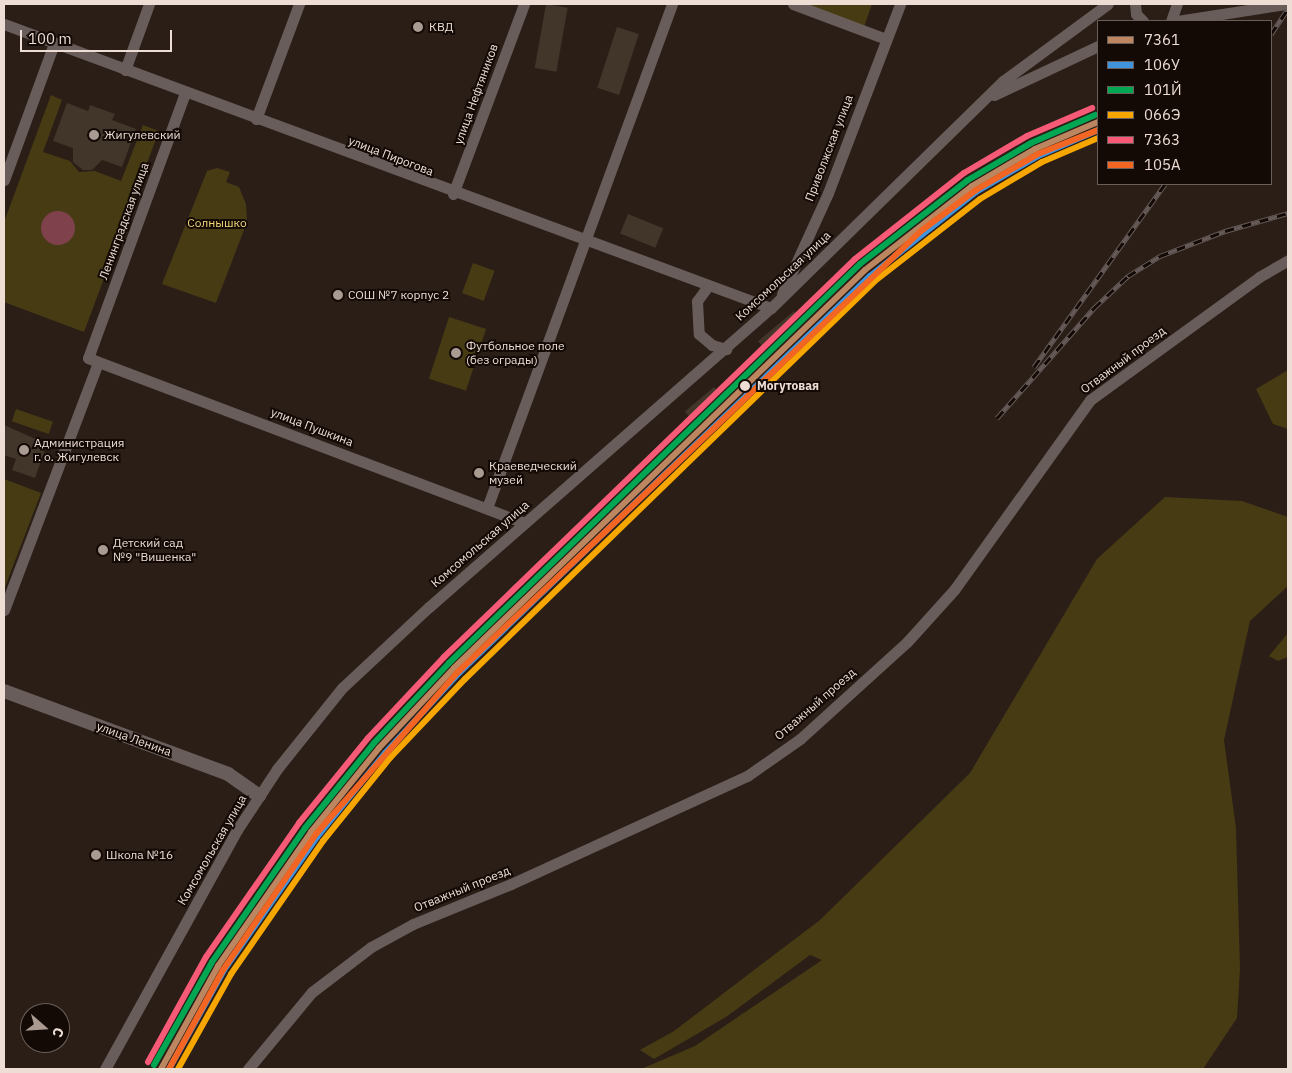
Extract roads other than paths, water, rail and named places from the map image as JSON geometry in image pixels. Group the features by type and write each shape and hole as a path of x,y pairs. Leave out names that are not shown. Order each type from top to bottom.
{"street":[{"path":"125,70 149,4"},
{"path":"256,119 299,4"},
{"name":"улица Нефтяников","path":"453,194 524,4"},
{"name":"Комсомольская улица","path":"487,508 672,4"},
{"path":"793,4 886,38"},
{"name":"Приволжская улица","path":"775,305 828,193 900,4"},
{"path":"990,97 1003,81 1108,4"},
{"path":"1135,4 1136,14 1142,20"},
{"path":"1171,20 1177,4"},
{"path":"1183,20 1286,4"},
{"name":"улица Пирогова","path":"4,24 584,242 708,286 775,305"},
{"path":"4,180 54,43"},
{"path":"990,97 1097,46"},
{"name":"Ленинградская улица","path":"4,610 185,93"},
{"name":"Комсомольская улица","path":"105,1069 258,796 342,688 525,522 775,305 990,97"},
{"name":"Отважный проезд","path":"248,1069 312,992 371,947 413,924 511,884 747,776 800,739 907,642 954,590 1090,400 1258,277 1288,260"},
{"path":"708,286 697,301 699,334 712,345 726,348"},
{"name":"улица Пушкина","path":"93,360 525,522"},
{"name":"улица Ленина","path":"4,691 228,774 258,796"}],"railway":[{"path":"1272,33 1288,9"},
{"path":"1034,367 1164,185"},
{"path":"997,418 1094,308 1128,276 1160,256 1225,231 1288,213"}],"place":[{"name":"КВД","path":"418,27"},
{"name":"Жигулевский","path":"94,135"},
{"name":"СОШ №7 корпус 2","path":"338,295"},
{"name":"Футбольное поле (без ограды)","path":"456,353"},
{"name":"Могутовая","path":"745,386"},
{"name":"Администрация г. о. Жигулевск","path":"24,450"},
{"name":"Краеведческий музей","path":"479,473"},
{"name":"Детский сад №9 \"Вишенка\"","path":"103,550"},
{"name":"Школа №16","path":"96,855"}],"park label":[{"name":"Солнышко","path":"217,223"}]}
